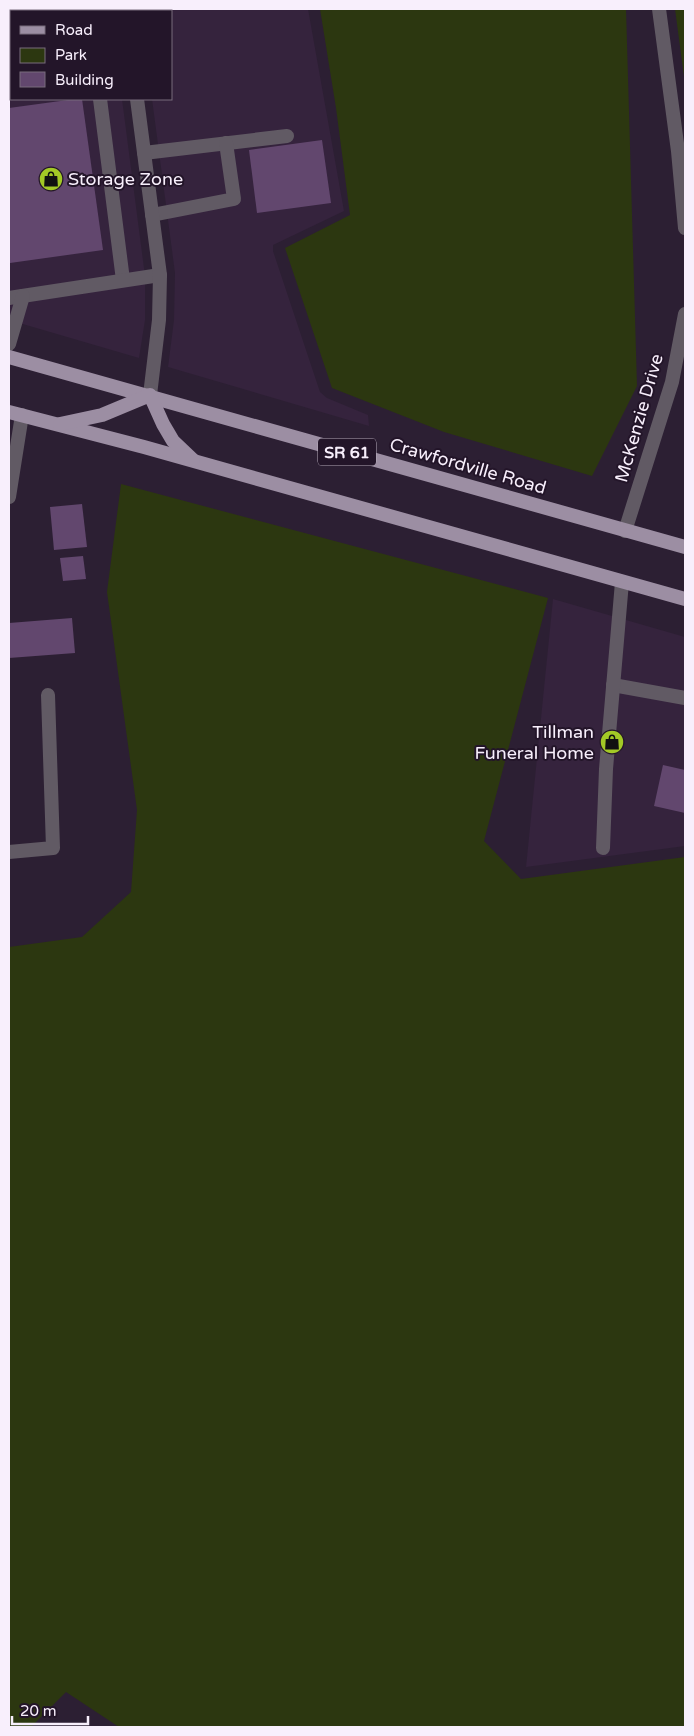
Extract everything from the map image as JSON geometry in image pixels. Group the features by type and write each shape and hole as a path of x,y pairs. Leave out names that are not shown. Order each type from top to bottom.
{"main road":[{"name":"Crawfordville Road","path":"9,357 685,547"},
{"path":"56,424 102,414 150,396 173,441 195,462"},
{"path":"16,413 685,599"}],"street":[{"path":"659,9 678,151 685,228"},
{"path":"100,100 123,280"},
{"path":"137,100 160,275 159,320 150,396"},
{"path":"144,153 287,136"},
{"path":"152,215 234,199 226,143"},
{"path":"9,344 16,297 160,275"},
{"name":"McKenzie Drive","path":"625,531 672,382 685,314"},
{"path":"9,488 16,413"},
{"path":"602,848 606,769 622,582"},
{"path":"613,685 685,698"},
{"path":"9,852 53,848 48,695"}],"shaded area":[{"path":"9,9 110,9 10,10 10,100 122,100 145,276 145,320 139,358 9,320"},
{"path":"308,9 344,211 273,245 273,251 320,392 327,398 368,415 369,426 168,367 174,320 175,273 152,100 172,100 172,10 140,10"},
{"name":"Tillman Funeral Home","path":"553,599 685,637 685,846 526,867"}],"green space":[{"path":"320,9 626,9 637,386 592,476 444,432 332,388 285,248 350,215 336,108"},
{"path":"675,9 685,9 685,84"},
{"path":"121,484 548,598 484,841 521,879 685,857 685,1727 119,1727 66,1692 31,1727 9,1727 9,947 82,937 131,892 137,810 107,592"}],"building":[{"name":"Storage Zone","path":"68,100 82,100 103,250 10,263 9,108"},
{"path":"322,140 331,203 257,213 249,150"},
{"path":"82,504 87,547 54,550 50,507"},
{"path":"83,556 86,579 63,581 60,558"},
{"path":"72,618 75,653 9,658 9,623"},
{"path":"663,765 685,770 685,813 654,806"}],"place":[{"name":"Storage Zone","path":"51,179"},
{"name":"Tillman Funeral Home","path":"612,742"}]}
